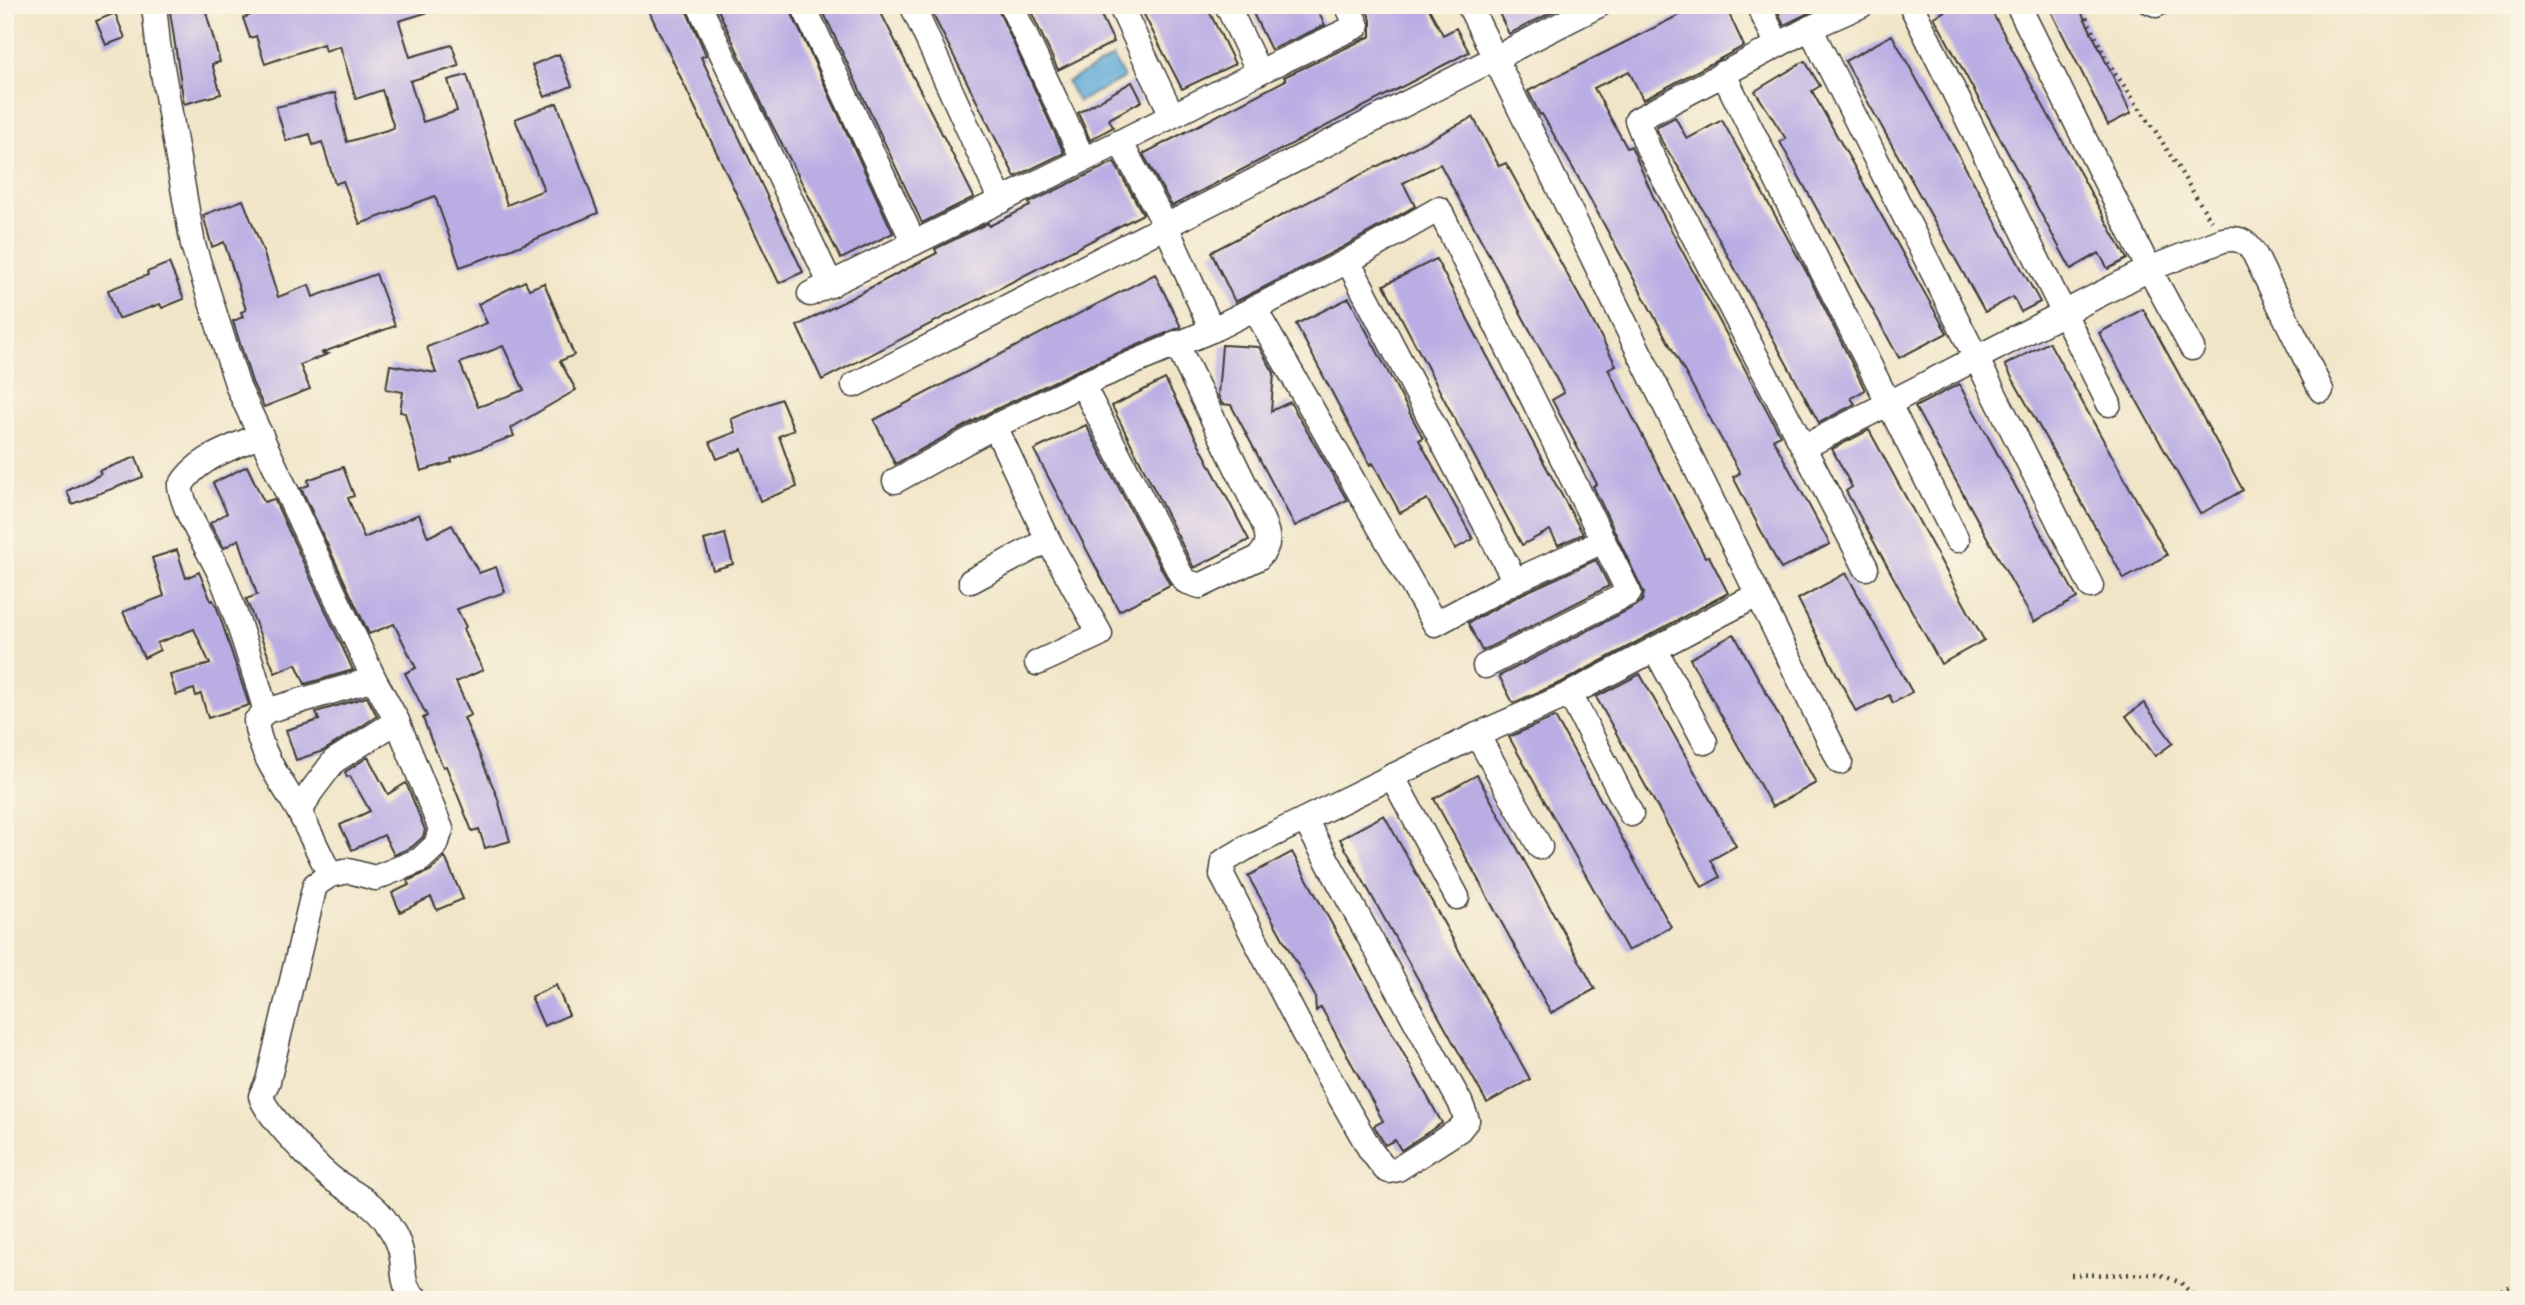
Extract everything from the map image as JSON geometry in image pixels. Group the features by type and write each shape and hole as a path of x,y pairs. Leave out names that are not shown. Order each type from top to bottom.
{"street":[{"path":"154,5 158,44 193,245 238,387 374,679 397,721 441,829 436,845 420,860 375,878 349,871 330,875 315,885 261,1101 320,1167 371,1203 386,1220 401,1253 405,1283 411,1295 418,1300"},
{"path":"699,5 820,290 1357,26 1347,5"},
{"path":"803,5 914,243"},
{"path":"912,5 1001,201"},
{"path":"1011,5 1083,159"},
{"path":"1120,5 1172,115"},
{"path":"1227,5 1259,72"},
{"path":"1469,5 1840,762"},
{"path":"854,385 1599,5"},
{"path":"1758,5 1778,45"},
{"path":"1863,5 1810,28 1637,120 1647,148 1866,568"},
{"path":"1912,5 2109,404"},
{"path":"2018,5 2149,269 2192,348"},
{"path":"1810,28 2091,586"},
{"path":"1723,73 1957,540"},
{"path":"1120,142 1166,226 1212,330"},
{"path":"895,481 995,426 1082,384 1212,330 1349,261 1439,209 1629,593 1485,666"},
{"path":"1804,447 2149,269 2235,237 2249,244 2321,390"},
{"path":"1349,261 1515,581"},
{"path":"1254,308 1434,624 1515,581 1603,541"},
{"path":"1082,384 1180,573 1185,581 1200,586 1258,558 1269,542 1262,520 1176,343"},
{"path":"995,426 1048,540 1100,634 1037,663"},
{"path":"261,435 202,462 187,475 180,487 190,519 215,563 229,597 266,711"},
{"path":"971,581 1048,540"},
{"path":"1306,820 1460,1102 1467,1120 1459,1130 1398,1170 1385,1169 1371,1151 1304,1034 1221,872 1225,860 1477,735 1570,694 1757,595"},
{"path":"1655,649 1705,742"},
{"path":"330,875 300,813 267,756 257,732 256,721 266,711 374,679"},
{"path":"1570,694 1631,814"},
{"path":"300,813 310,793 334,761 397,721"},
{"path":"1477,735 1540,847"},
{"path":"1392,776 1457,897"}],"lane":[{"path":"2143,5 2157,11 2169,5"}],"path":[{"path":"2080,5 2107,61 2156,132 2223,240"},
{"path":"2071,1275 2159,1274 2181,1283 2197,1300"},
{"path":"2475,1300 2520,1283"}],"water":[{"path":"1113,57 1124,78 1078,102 1067,82"}],"building":[{"path":"169,5 204,5 220,62 212,64 221,94 184,104"},
{"path":"277,5 434,5 435,10 399,21 410,57 452,45 459,66 410,81 423,122 457,111 448,80 467,75 507,205 544,190 515,119 557,103 598,213 512,249 460,267 435,196 360,224 343,181 335,184 322,142 313,145 310,134 286,141 276,107 335,93 347,142 394,128 382,90 356,99 340,46 325,51 323,44 265,64 256,36 250,38 243,18"},
{"path":"646,5 684,5 706,55 701,57 803,272 779,283"},
{"path":"716,5 788,5 893,233 841,259 767,115"},
{"path":"820,5 877,5 974,197 922,223"},
{"path":"928,5 996,5 1064,153 1015,177"},
{"path":"1028,5 1096,5 1114,42 1058,70"},
{"path":"1139,5 1206,5 1235,64 1182,89"},
{"path":"1249,5 1315,5 1325,25 1271,50"},
{"path":"1364,5 1427,5 1443,35 1456,28 1469,52 1172,206 1143,154 1286,80 1284,77 1371,36 1371,20"},
{"path":"1495,5 1566,5 1509,34"},
{"path":"1699,5 1725,5 1744,46 1643,100 1629,71 1594,88 1627,148 1631,146 1653,196 1780,435 1773,439 1830,544 1781,569 1733,477 1740,473 1528,91"},
{"path":"1775,5 1825,5 1784,25"},
{"path":"1956,5 1988,5 2127,259 2108,269 2099,253 2071,269 1934,17"},
{"path":"2048,5 2078,5 2131,113 2108,125"},
{"path":"115,13 125,38 106,45 96,21"},
{"path":"1892,35 2040,302 2021,312 2013,297 1985,312 1845,61"},
{"path":"559,54 572,86 545,97 532,65"},
{"path":"1805,61 1820,86 1812,91 1947,333 1899,358 1780,142 1786,139 1755,91"},
{"path":"1132,82 1142,101 1109,119 1113,127 1090,140 1078,113"},
{"path":"1473,117 1499,166 1506,163 1584,305 1616,365 1608,369 1705,557 1709,556 1728,593 1564,681 1513,703 1499,676 1636,606 1642,601 1644,593 1593,486 1597,484 1552,400 1564,393 1440,164 1403,183 1415,206 1341,248 1235,302 1211,252"},
{"path":"1675,117 1687,139 1722,120 1807,273 1865,390 1851,398 1855,404 1819,423 1686,179 1662,142 1656,127"},
{"path":"1114,162 1143,214 822,380 797,326 937,253 935,249 988,223 989,226 1030,206 1029,203"},
{"path":"243,200 278,297 309,285 313,297 376,274 395,326 321,353 328,354 300,365 310,389 264,407 252,382 233,321 243,317 241,312 246,310 224,242 212,247 203,215"},
{"path":"1436,259 1583,534 1558,545 1550,530 1522,545 1473,454 1384,285"},
{"path":"169,263 184,299 162,308 160,304 118,319 108,290 148,275 147,272"},
{"path":"1155,274 1181,327 1076,371 988,413 895,464 874,420"},
{"path":"525,281 529,289 544,283 574,355 560,361 576,390 511,428 514,436 451,459 452,462 421,471 405,413 400,412 403,392 386,389 390,365 436,373 427,347 487,323 478,304","holes":["503,346 524,390 478,407 460,363"]},
{"path":"1349,298 1423,438 1419,440 1473,539 1455,549 1427,499 1400,513 1373,463 1370,465 1296,324"},
{"path":"2143,309 2243,490 2200,514 2099,333"},
{"path":"2049,342 2167,555 2124,579 2005,365"},
{"path":"1222,345 1259,347 1274,373 1271,411 1290,402 1347,500 1295,526 1231,405 1222,404 1218,395"},
{"path":"1165,379 1249,540 1194,568 1112,406"},
{"path":"1959,384 2077,598 2034,622 1915,407"},
{"path":"781,399 794,430 779,436 797,487 760,501 742,449 717,459 710,442 736,432 731,419"},
{"path":"1086,425 1170,585 1119,611 1034,450"},
{"path":"1869,430 1984,640 1941,664 1846,491 1852,487 1832,449"},
{"path":"136,457 143,477 72,504 67,491 101,474 99,471"},
{"path":"247,466 264,502 274,499 353,670 305,684 296,664 275,673 246,599 257,595 239,539 224,548 210,523 227,513 213,483"},
{"path":"343,467 354,496 348,498 364,538 419,514 428,537 452,525 479,573 496,567 505,592 457,609 466,627 463,629 483,670 456,682 471,715 464,718 497,796 510,841 485,848 479,829 472,831 446,766 443,767 431,740 423,718 427,716 405,673 416,668 394,624 369,634 301,488 309,485 308,480"},
{"path":"725,534 733,564 713,570 704,540"},
{"path":"177,550 186,578 199,572 211,601 213,600 217,608 249,705 208,718 201,694 196,696 194,689 176,695 170,675 210,664 194,629 157,643 160,650 144,658 123,612 164,596 152,558"},
{"path":"1596,560 1609,586 1482,651 1468,623 1522,594"},
{"path":"1846,573 1912,692 1893,703 1889,695 1856,712 1798,599"},
{"path":"1734,634 1816,783 1772,807 1690,659"},
{"path":"1640,674 1736,846 1711,860 1720,877 1702,887 1596,697"},
{"path":"367,697 377,716 323,751 296,760 286,730 319,720 316,712"},
{"path":"2144,703 2173,743 2155,756 2126,716"},
{"path":"1555,717 1671,927 1628,951 1509,737"},
{"path":"368,757 388,794 406,783 425,830 423,837 412,847 394,855 384,835 352,850 340,825 370,811 345,772"},
{"path":"1477,775 1595,989 1551,1013 1434,799"},
{"path":"1384,815 1530,1079 1487,1103 1340,839"},
{"path":"1292,852 1442,1123 1401,1150 1395,1140 1385,1145 1374,1126 1383,1121 1321,1007 1316,1011 1315,996 1248,876"},
{"path":"445,857 463,899 437,910 431,897 400,912 392,893 409,885 407,881 430,871"},
{"path":"556,985 569,1015 544,1026 531,997"}]}
